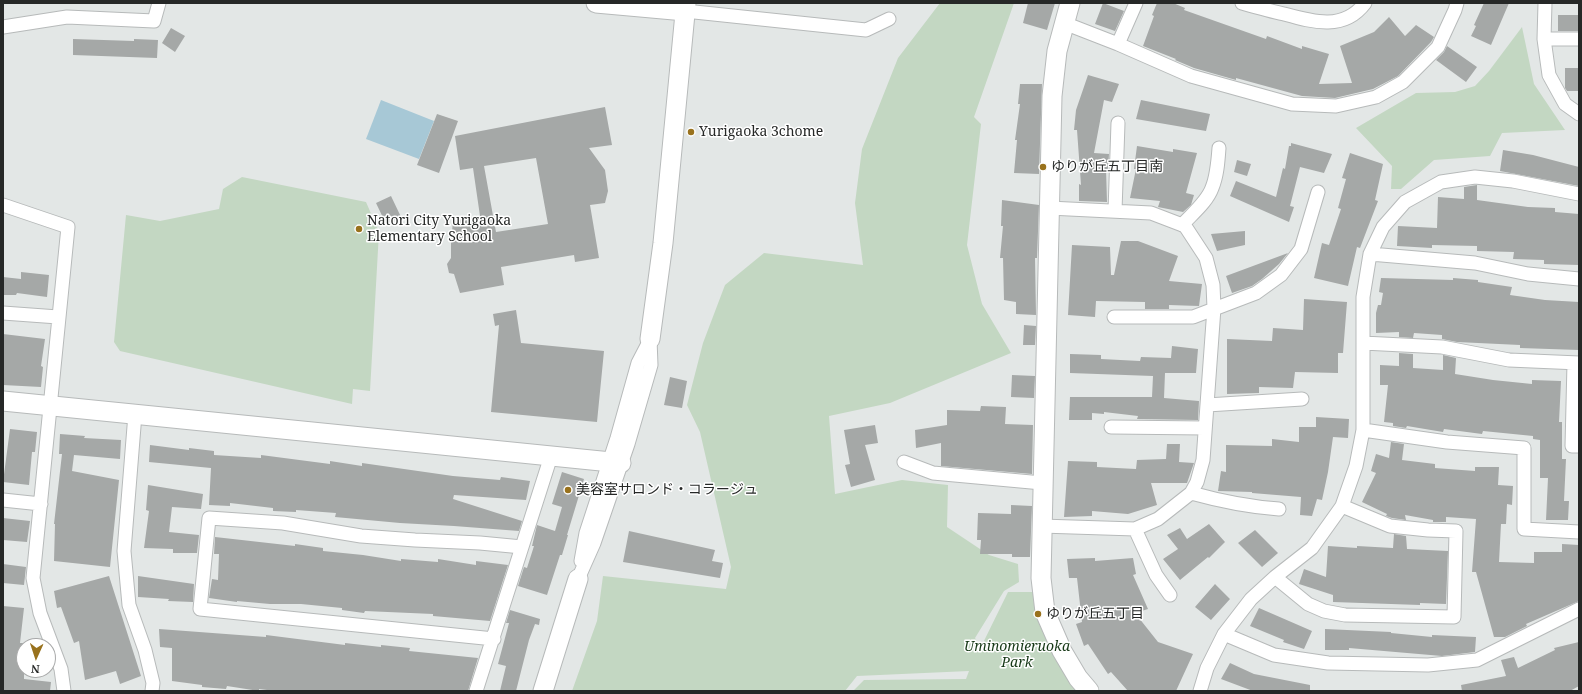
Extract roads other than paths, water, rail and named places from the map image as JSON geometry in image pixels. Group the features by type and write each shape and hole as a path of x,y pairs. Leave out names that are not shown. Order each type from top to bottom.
{"street":[{"path":"3,27 67,17 154,22 159,3"},
{"path":"596,3 685,7 866,30 890,19"},
{"path":"1070,3 1057,51 1052,96 1041,578 1045,612 1062,651 1078,678 1089,691"},
{"path":"1118,44 1136,3"},
{"path":"1242,3 1312,22 1327,22 1344,19 1359,10 1364,3"},
{"path":"1064,23 1118,44 1191,76 1292,104 1336,106 1376,97 1403,82 1438,47 1457,3"},
{"path":"1545,3 1544,39 1548,75 1566,104 1579,114"},
{"path":"543,691 578,579 594,543 638,363 650,340 662,242 685,7"},
{"path":"1544,39 1579,39"},
{"path":"1115,211 1118,123"},
{"path":"1182,225 1212,190 1217,174 1219,148"},
{"path":"1200,691 1207,668 1224,634 1251,599 1275,577 1312,548 1342,506 1356,466 1363,430 1362,297 1370,254 1383,227 1405,202 1441,182 1475,177 1513,181 1579,194"},
{"path":"1114,317 1193,317 1256,293 1281,275 1300,249 1318,192"},
{"path":"3,205 68,227 33,578 40,613 61,669 64,691"},
{"path":"1041,526 1134,528 1158,519 1191,493 1197,482 1203,460 1214,308 1213,285 1206,258 1185,226 1152,213 1049,208"},
{"path":"1370,254 1475,263 1528,274 1579,279"},
{"path":"3,313 58,317"},
{"path":"1363,343 1442,347 1509,360 1576,363 1572,446 1579,446"},
{"path":"1207,406 1302,399"},
{"path":"3,401 615,462"},
{"path":"135,414 124,550 129,605 145,650 153,683 152,691"},
{"path":"1111,426 1205,428"},
{"path":"1363,430 1447,442 1524,448 1524,529 1579,532"},
{"path":"476,691 552,456"},
{"path":"904,462 933,473 1042,483"},
{"path":"1191,493 1254,508 1279,510"},
{"path":"3,500 41,504"},
{"path":"1275,577 1308,604 1324,611 1345,615 1454,616 1456,531 1390,526 1342,506"},
{"path":"494,638 200,609 209,518 283,523 361,536 522,547"},
{"path":"1134,528 1156,575 1170,595"},
{"path":"1224,634 1274,655 1328,662 1428,665 1477,660 1579,609"}],"water":[{"path":"381,100 434,121 419,159 366,139"}],"place":[{"name":"Yurigaoka 3chome","path":"691,132"},
{"name":"ゆりが丘五丁目南","path":"1043,167"},
{"name":"Natori City Yurigaoka Elementary School","path":"359,229"},
{"name":"美容室サロンド・コラージュ","path":"568,490"},
{"name":"ゆりが丘五丁目","path":"1038,614"}],"park label":[{"name":"Uminomieruoka Park","path":"1017,656"}]}
